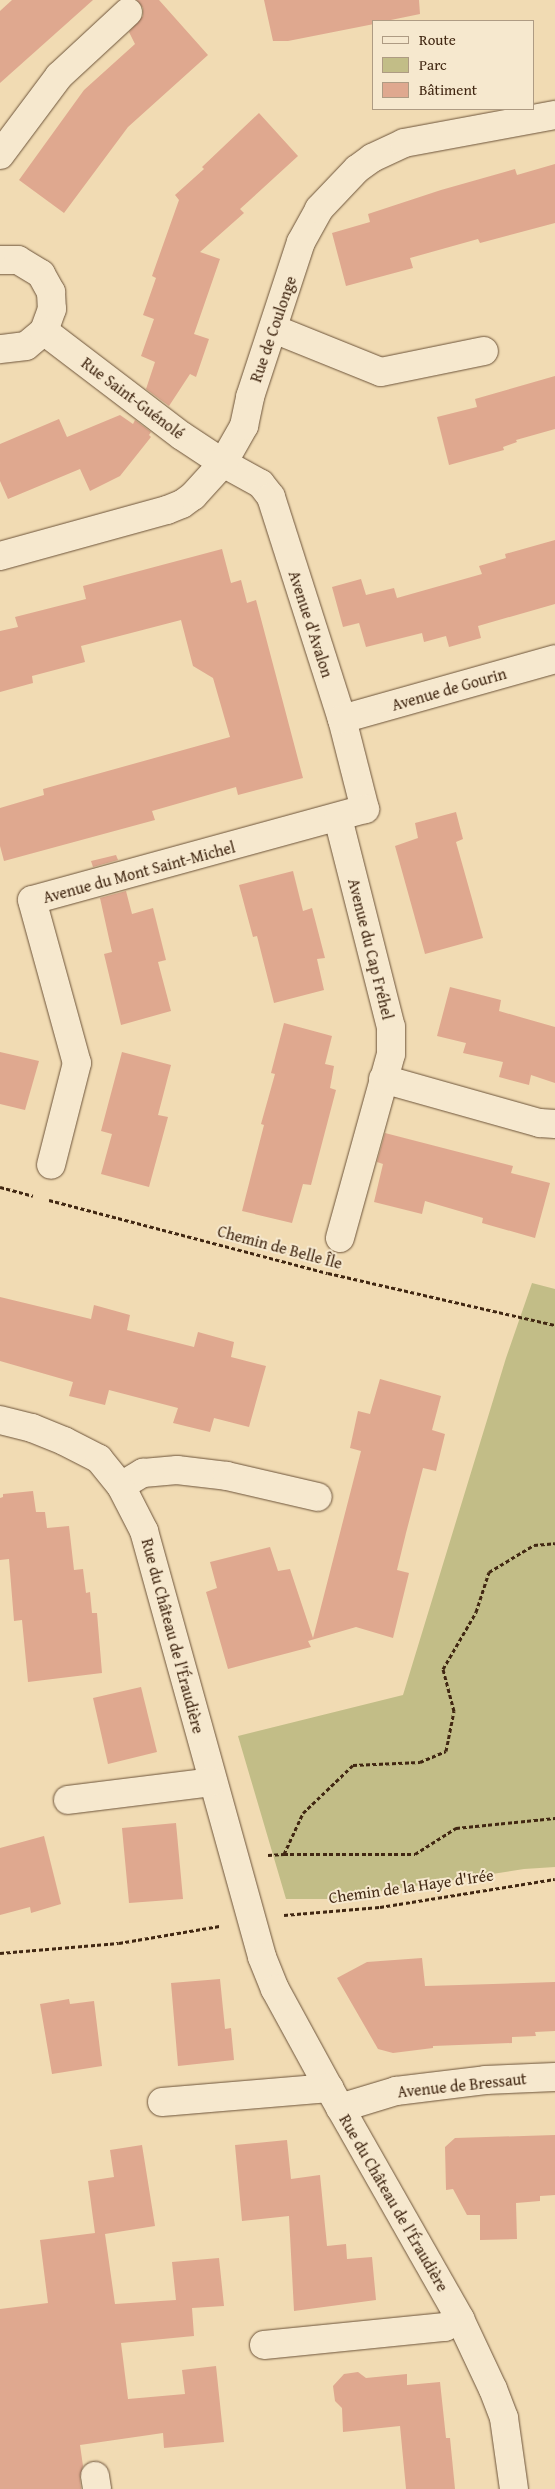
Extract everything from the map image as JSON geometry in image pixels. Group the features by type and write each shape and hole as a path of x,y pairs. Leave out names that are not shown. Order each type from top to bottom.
{"street":[{"path":"0,155 59,76 128,12"},
{"name":"Rue de Coulonge","path":"0,556 118,524 182,504 193,496 223,463 244,426 250,397 274,329 301,242 319,209 357,169 372,158 404,143 555,115"},
{"path":"0,260 18,260 41,274 51,292 52,309 44,331 26,346 0,349"},
{"path":"274,329 381,372 484,351"},
{"name":"Rue Saint-Guénolé","path":"44,331 169,426 223,463"},
{"name":"Avenue d'Avalon","path":"223,463 261,484 270,497 342,719 365,809"},
{"name":"Avenue de Gourin","path":"342,719 555,660"},
{"name":"Avenue du Mont Saint-Michel","path":"51,1165 78,1063 32,900 338,818 365,809"},
{"name":"Avenue du Cap Fréhel","path":"338,818 391,1027 391,1054 340,1238"},
{"path":"384,1079 540,1123 555,1124"},
{"name":"Rue du Château de l'Éraudière","path":"0,1420 32,1428 64,1441 99,1459 121,1486 144,1531 158,1573 212,1782 268,1973 335,2098 460,2319 493,2389 504,2418 514,2489"},
{"path":"121,1486 143,1473 177,1470 227,1476 318,1497"},
{"path":"68,1800 212,1782"},
{"name":"Avenue de Bressaut","path":"335,2098 485,2080 555,2077"},
{"path":"162,2102 335,2098"},
{"path":"264,2345 445,2327 460,2319"}],"path":[{"path":"0,1187 35,1196"},
{"name":"Chemin de Belle Île","path":"44,1198 328,1273 555,1325"},
{"path":"284,1854 303,1814 353,1765 420,1762 446,1751 454,1711 443,1669 476,1612 489,1572 534,1545 555,1543"},
{"path":"234,1857 284,1854 416,1854 456,1828 555,1818"},
{"name":"Chemin de la Haye d'Irée","path":"277,1914 380,1907 555,1879"},
{"path":"0,1954 120,1943 223,1925"}],"green space":[{"path":"532,1283 555,1289 555,1867 524,1869 331,1899 286,1899 238,1736 403,1695 506,1358"}],"building":[{"path":"12,0 93,0 0,83 0,11"},
{"path":"137,0 159,0 208,55 128,127 64,213 19,180 84,90 135,44 129,32 143,16 143,8"},
{"path":"264,0 419,0 420,14 391,20 372,20 372,24 288,41 273,41"},
{"path":"259,113 298,156 240,209 244,213 200,252 220,259 194,334 209,339 196,377 190,374 169,406 146,389 155,362 141,356 154,319 143,315 156,278 152,276 179,200 175,195 204,169 202,167"},
{"path":"555,164 555,223 480,243 478,239 410,258 413,268 346,286 332,233 370,222 368,214 441,190 515,169 517,175"},
{"path":"555,376 555,429 516,440 517,442 503,447 504,450 449,465 437,417 477,407 475,399"},
{"path":"120,415 133,424 135,420 151,432 149,435 151,437 120,476 90,491 80,469 8,499 0,481 0,444 59,419 67,437"},
{"path":"555,540 555,604 478,626 481,638 449,647 446,636 424,642 422,633 366,647 359,623 343,627 332,587 361,579 366,595 394,588 397,598 482,574 479,566 506,558 505,554"},
{"path":"222,549 231,583 241,580 247,603 256,600 303,778 238,795 236,787 152,811 155,820 4,861 0,846 0,808 44,795 43,789 230,737 213,678 193,666 181,620 81,646 85,662 32,676 33,683 0,692 0,631 18,627 15,617 86,599 83,586"},
{"path":"456,812 463,839 456,842 483,938 425,954 395,846 418,838 415,823"},
{"path":"116,855 118,860 93,867 91,861"},
{"path":"293,871 303,911 312,908 325,958 317,959 324,990 274,1003 257,936 253,937 239,885"},
{"path":"126,891 132,914 153,908 166,960 158,962 171,1011 121,1025 104,954 112,952 100,898"},
{"path":"450,987 501,1000 499,1011 555,1027 555,1083 531,1075 529,1085 499,1077 503,1062 463,1053 466,1043 437,1036"},
{"path":"284,1023 332,1036 325,1064 334,1066 330,1088 336,1090 311,1185 303,1184 292,1223 242,1211 264,1125 261,1124 275,1074 271,1073"},
{"path":"0,1052 39,1061 25,1110 0,1104"},
{"path":"122,1052 171,1065 158,1115 168,1117 149,1187 101,1174 112,1134 101,1131"},
{"path":"385,1133 513,1166 511,1173 550,1183 535,1238 482,1223 483,1218 425,1201 422,1214 374,1202 383,1164 377,1162"},
{"path":"0,1297 91,1319 94,1305 130,1315 127,1330 194,1347 198,1332 234,1342 231,1357 266,1366 249,1427 214,1418 210,1432 173,1423 178,1408 109,1390 105,1405 69,1396 73,1382 0,1361"},
{"path":"380,1379 441,1396 432,1430 445,1434 436,1471 423,1468 406,1533 397,1570 409,1573 393,1638 356,1627 308,1641 311,1647 228,1669 206,1592 217,1588 210,1562 270,1547 278,1571 290,1569 313,1638 361,1451 350,1448 358,1411 370,1414"},
{"path":"33,1491 36,1512 45,1512 47,1528 69,1526 74,1570 83,1569 86,1593 90,1592 92,1613 97,1613 102,1673 28,1682 22,1620 14,1621 9,1559 0,1560 0,1498 3,1497 3,1494"},
{"path":"141,1687 157,1752 108,1764 93,1698"},
{"path":"176,1823 183,1899 129,1903 122,1828"},
{"path":"44,1836 61,1904 31,1913 30,1907 0,1915 0,1848"},
{"path":"422,1958 425,1986 555,1982 555,2031 535,2032 536,2036 512,2037 512,2043 433,2046 433,2048 393,2053 378,2049 337,1978 367,1962"},
{"path":"220,1979 225,2029 231,2028 234,2060 178,2066 171,1983"},
{"path":"69,1999 70,2004 94,2001 102,2066 52,2074 40,2004"},
{"path":"555,2135 555,2195 540,2196 540,2201 516,2203 517,2239 480,2240 480,2215 467,2215 453,2189 446,2190 445,2147 455,2138"},
{"path":"287,2140 291,2179 320,2175 327,2246 346,2244 347,2259 372,2257 376,2300 294,2311 289,2216 242,2221 235,2145"},
{"path":"142,2145 155,2226 105,2234 115,2304 176,2300 172,2262 219,2258 224,2306 192,2308 194,2336 121,2343 128,2399 185,2394 182,2370 216,2366 224,2442 164,2448 163,2433 80,2445 83,2466 80,2478 81,2489 0,2489 0,2309 48,2303 40,2240 95,2233 88,2181 114,2177 110,2150"},
{"path":"358,2372 366,2378 407,2374 407,2385 440,2382 446,2438 450,2438 455,2489 406,2489 400,2426 343,2432 342,2408 335,2401 333,2386 344,2374"}]}
